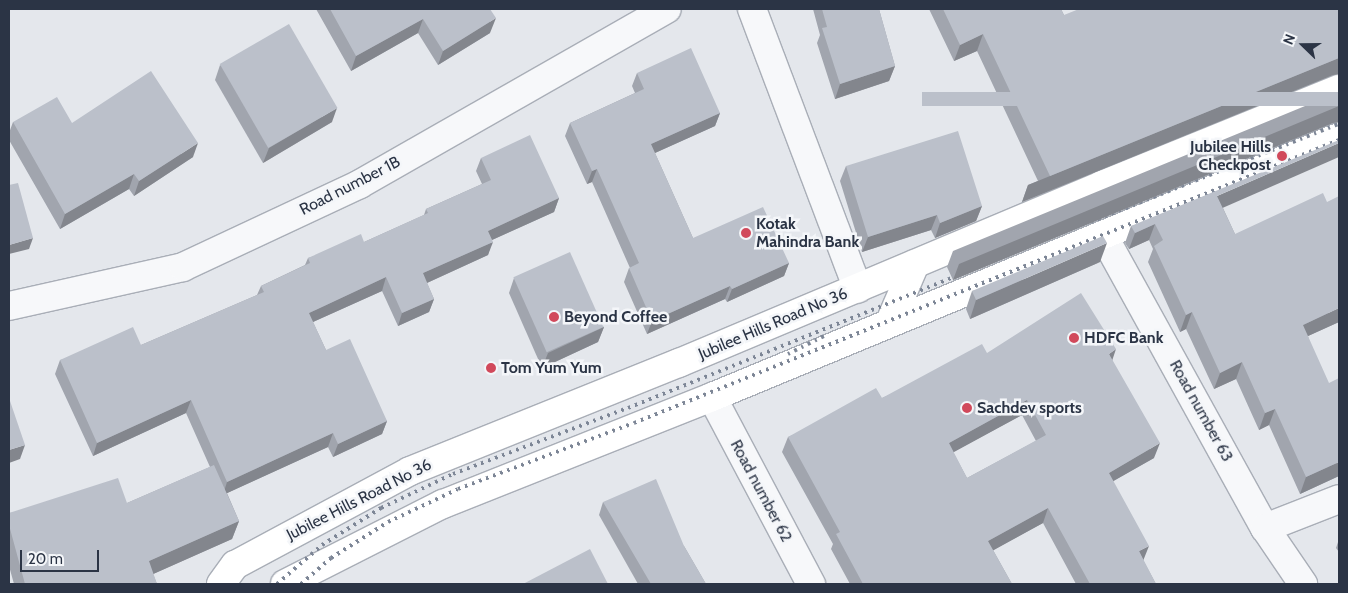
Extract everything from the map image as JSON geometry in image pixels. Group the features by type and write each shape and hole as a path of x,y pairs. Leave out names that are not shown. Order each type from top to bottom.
{"main road":[{"name":"Jubilee Hills Road No 36","path":"221,584 235,565 410,471 858,289 1102,185 1339,89"},
{"path":"285,584 443,504 712,397 1339,137"},
{"path":"890,322 915,264"},
{"path":"490,438 506,479"}],"street":[{"name":"Road number 1B","path":"9,306 183,267 360,184 667,9"},
{"path":"752,9 858,289"},
{"name":"Road number 63","path":"1103,236 1265,528 1303,584"},
{"name":"Road number 62","path":"712,397 811,584"},
{"path":"1265,528 1339,499"}],"building":[{"path":"330,9 490,9 496,18 443,51 423,19 356,56"},
{"path":"822,9 879,9 895,66 840,84 822,28 827,27"},
{"path":"943,9 1061,9 1064,15 1079,9 1339,9 1339,58 1028,185 1050,176 983,34 960,45"},
{"path":"289,24 338,108 268,148 220,64"},
{"path":"691,48 720,113 651,144 693,238 763,207 789,263 732,289 730,286 652,321 629,268 639,263 597,169 592,171 570,123 644,89 637,73"},
{"path":"151,71 198,143 139,181 134,174 65,214 13,122 57,97 72,123"},
{"path":"922,92 1339,92 1339,106 922,106"},
{"path":"958,131 982,206 940,223 937,215 868,237 846,166"},
{"path":"530,135 559,198 488,231 493,242 423,273 434,299 402,313 386,277 309,313 326,350 350,339 387,421 338,444 333,433 227,482 191,400 97,443 60,360 133,327 141,345 264,292 261,286 310,263 308,258 361,234 364,242 428,213 426,209 491,180 481,158"},
{"path":"1339,140 1339,143 1217,196 1235,234 1323,193 1327,202 1339,196 1339,308 1303,325 1329,383 1339,378 1339,462 1306,477 1275,409 1265,413 1242,362 1220,373 1192,312 1186,315 1154,246 1163,240 1155,224 1135,233 1131,226"},
{"path":"18,183 33,238 9,245 9,185"},
{"path":"1103,236 1107,243 976,300 972,291"},
{"name":"Beyond Coffee","path":"570,252 603,327 547,352 513,277"},
{"path":"1081,293 1116,349 1109,354 1160,443 1109,473 1149,546 1139,551 1156,584 1090,584 1048,508 988,541 1012,584 863,584 836,534 840,532 788,437 876,388 882,398 982,344 987,353","holes":["1027,400 1046,435 967,478 949,443"]},
{"path":"9,398 25,445 9,450"},
{"path":"214,465 239,521 149,561 157,584 25,584 9,525 9,513 118,478 127,503"},
{"path":"656,479 684,546 706,584 651,584 603,502"},
{"path":"590,549 608,584 523,584"}],"railway":[{"path":"1091,222 1339,124"},
{"path":"301,584 331,558 388,522 458,489 634,423 1339,140"},
{"path":"277,584 322,545 381,508 453,474 628,408 966,272"},
{"path":"788,354 826,335"}],"place":[{"name":"Jubilee Hills Checkpost","path":"1282,156"},
{"name":"Kotak Mahindra Bank","path":"746,233"},
{"name":"Beyond Coffee","path":"554,317"},
{"name":"HDFC Bank","path":"1074,338"},
{"name":"Tom Yum Yum","path":"491,368"},
{"name":"Sachdev sports","path":"967,408"}]}
